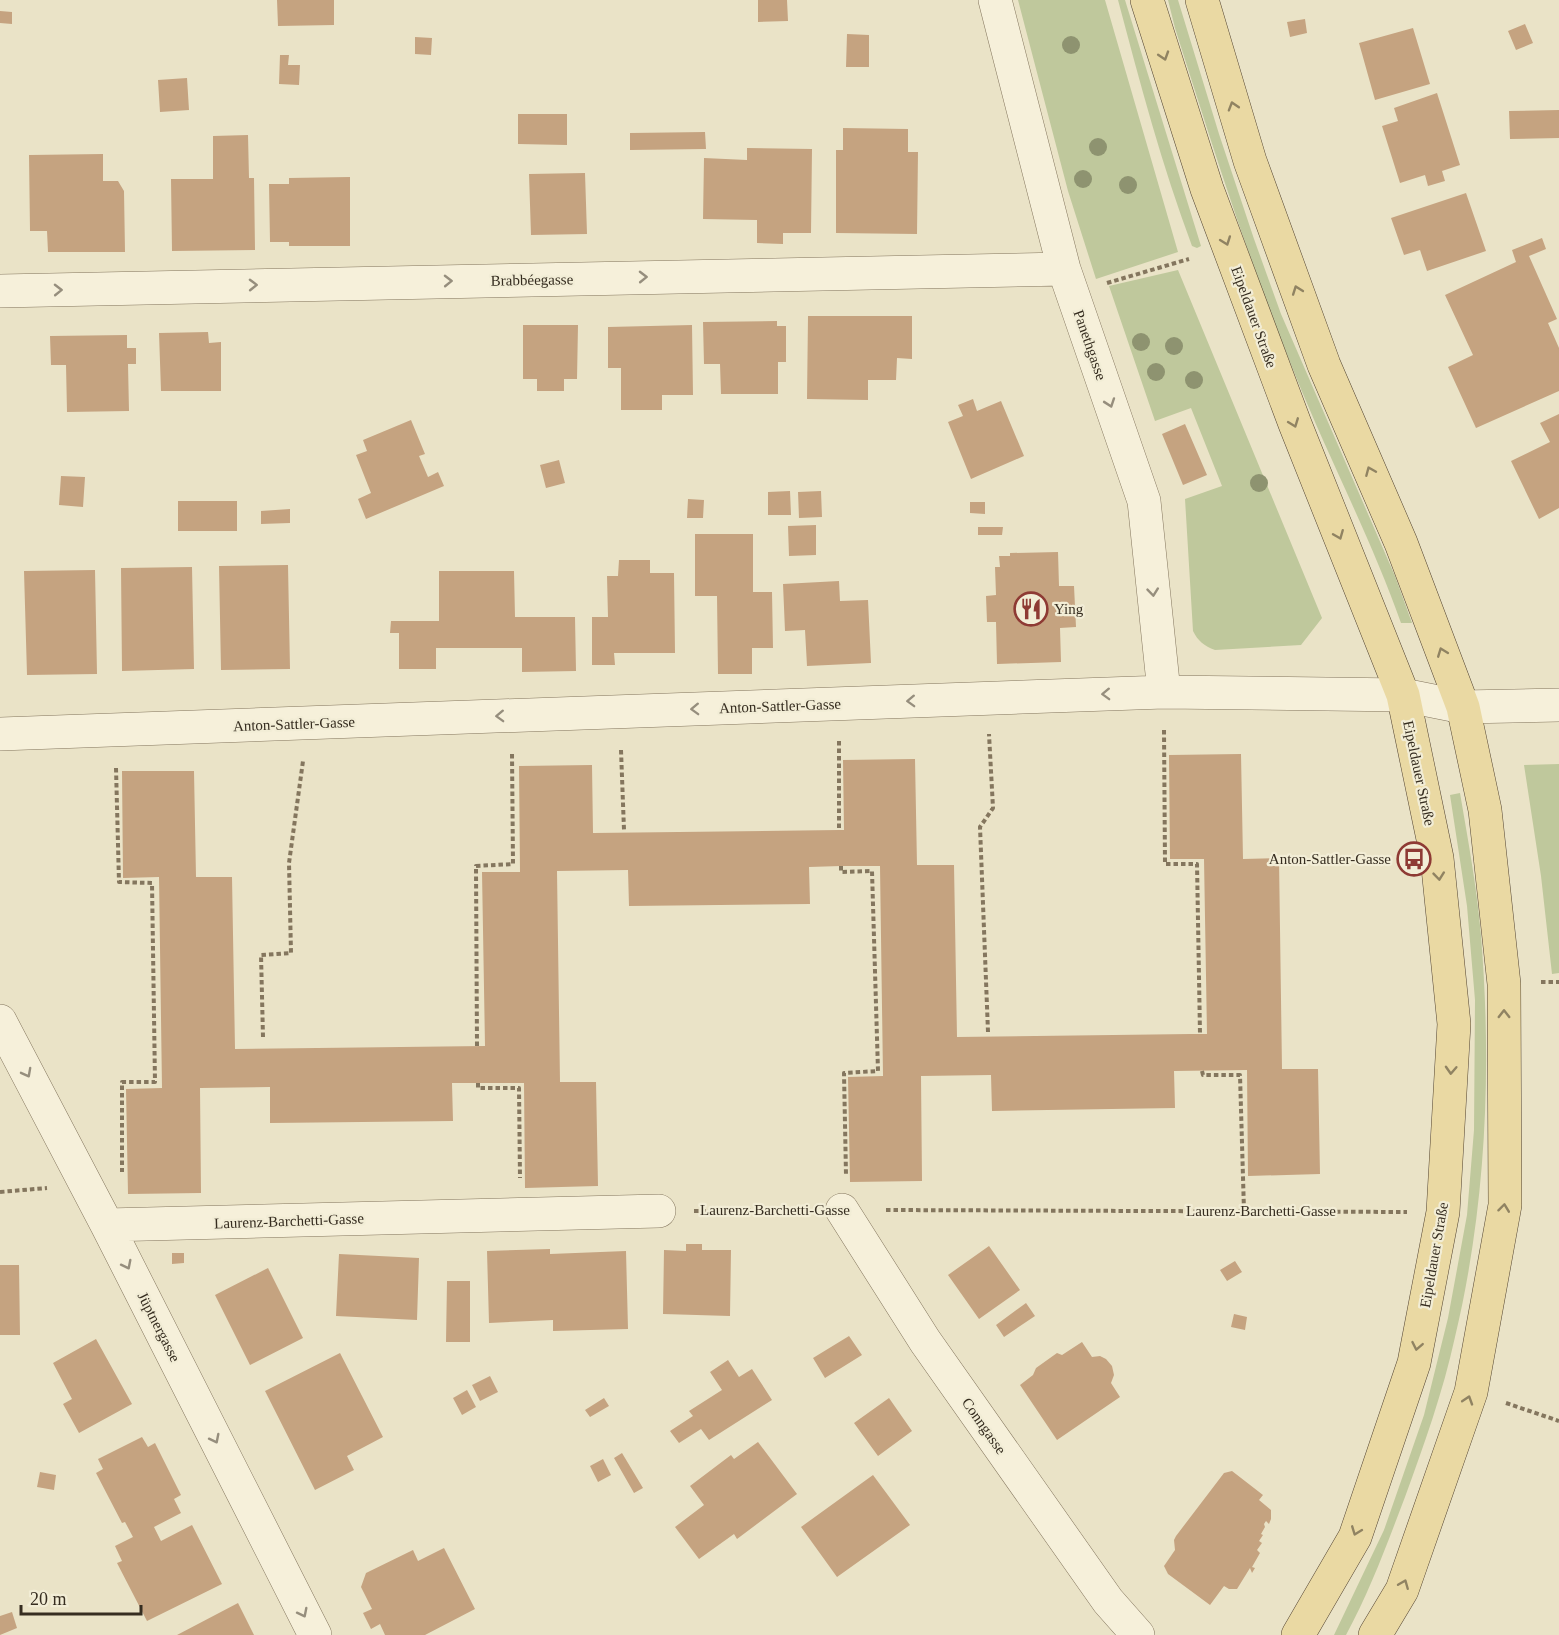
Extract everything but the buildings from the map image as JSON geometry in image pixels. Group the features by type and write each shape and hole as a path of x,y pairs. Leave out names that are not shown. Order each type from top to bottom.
{"main road":[{"name":"Eipeldauer Straße","path":"1147,0 1207,189 1298,434 1403,695 1437,858 1454,1024 1443,1212 1414,1363 1355,1537 1298,1635"},
{"path":"1202,0 1250,161 1324,365 1401,543 1463,706 1485,810 1504,993 1505,1205 1471,1392 1402,1590 1375,1635"}],"street":[{"name":"Panethgasse","path":"995,0 1068,280 1144,501 1164,692"},
{"name":"Brabbéegasse","path":"0,291 1068,280"},
{"name":"Anton-Sattler-Gasse","path":"0,734 1164,692 1403,695 1463,706 1559,705"},
{"name":"Jüptnergasse","path":"0,1021 315,1635"},
{"name":"Conngasse","path":"844,1210 945,1371 1108,1601 1138,1635"},
{"name":"Laurenz-Barchetti-Gasse","path":"100,1213 520,1214 659,1211"}],"path":[{"path":"1068,280 1190,260"},
{"path":"1164,692 1165,864 1197,864 1200,1034"},
{"path":"988,699 993,808 980,827 988,1032"},
{"path":"838,704 840,830"},
{"path":"620,712 624,830"},
{"path":"477,1046 476,866 513,864 512,716"},
{"path":"263,1037 261,955 291,953 289,863 307,723"},
{"path":"100,1213 123,1186 122,1082 155,1082 152,883 119,882 115,730"},
{"path":"841,866 841,872 873,871 878,1071 844,1073 844,1210"},
{"path":"1202,1071 1203,1075 1240,1075 1244,1211"},
{"path":"478,1083 478,1088 519,1088 520,1214"},
{"path":"0,1192 54,1188"},
{"name":"Laurenz-Barchetti-Gasse","path":"659,1211 1443,1212"},
{"path":"1471,1392 1559,1421"}],"green space":[{"path":"1018,0 1105,0 1178,252 1096,279 1068,191"},
{"path":"1118,0 1125,0 1201,246 1197,248 1192,246 1161,155"},
{"path":"1168,0 1178,0 1219,134 1281,314 1395,576 1412,623 1401,623 1277,330 1217,158"},
{"path":"1178,270 1322,618 1301,645 1215,650 1202,643 1193,631 1185,499 1222,486 1191,408 1155,421 1109,286"},
{"path":"1559,764 1559,973 1552,974 1541,876 1524,765"},
{"path":"1460,793 1479,918 1486,1037 1484,1138 1474,1238 1450,1358 1419,1458 1385,1550 1363,1601 1346,1635 1334,1635 1384,1530 1424,1415 1448,1318 1467,1215 1474,1130 1475,1000 1467,906 1450,795"}],"place":[{"name":"Ying","path":"1031,609"},
{"name":"Anton-Sattler-Gasse","path":"1414,859"}]}
